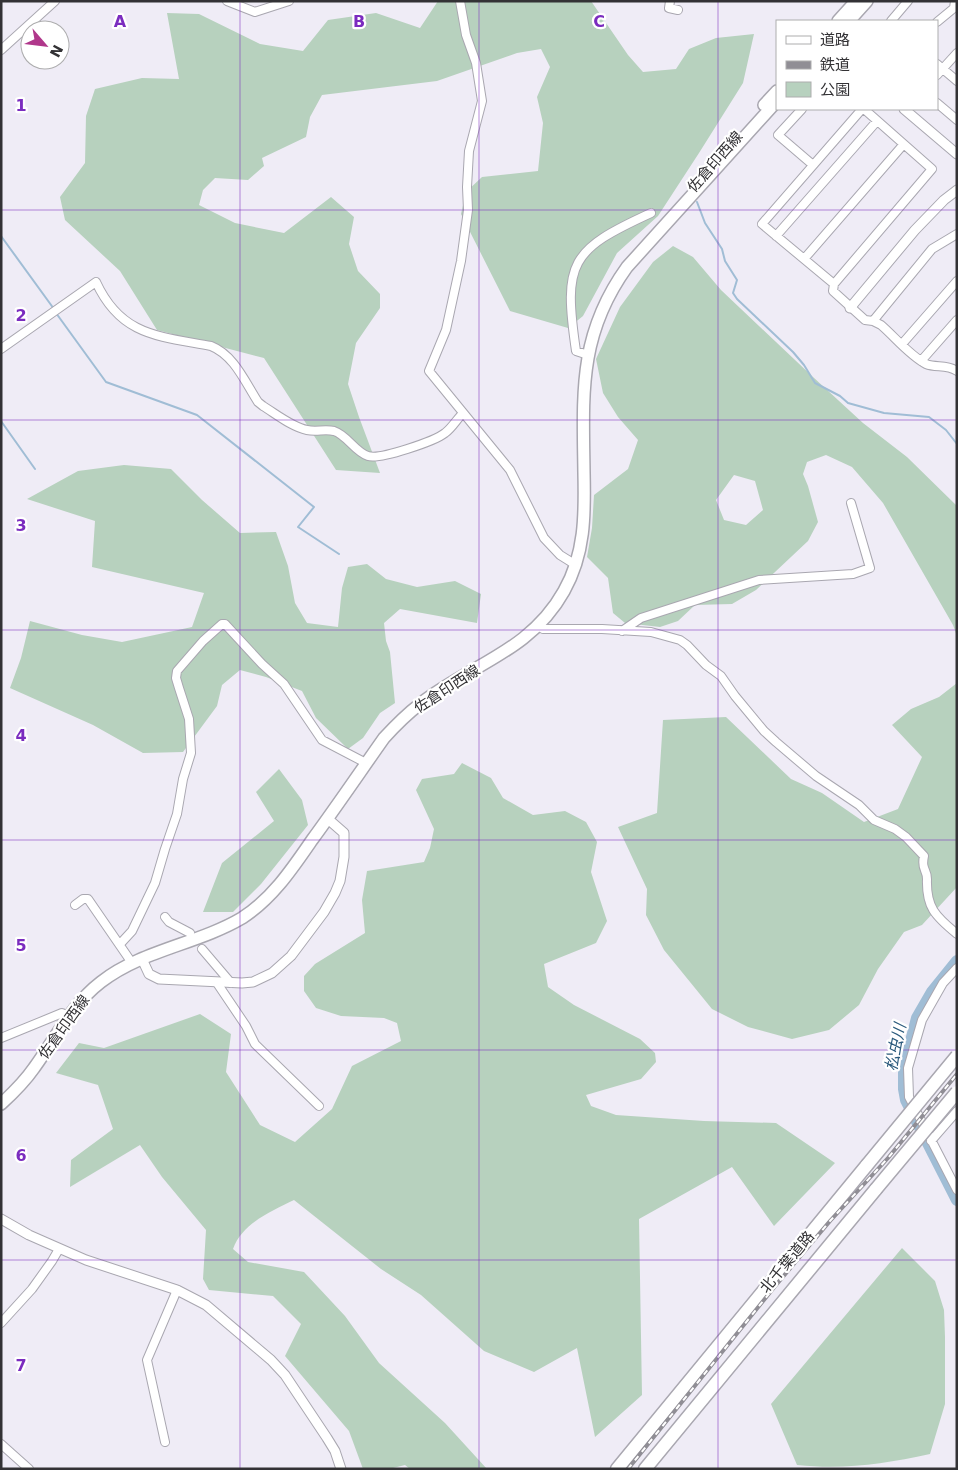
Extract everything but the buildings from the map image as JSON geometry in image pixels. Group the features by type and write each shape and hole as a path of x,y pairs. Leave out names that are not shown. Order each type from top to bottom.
{"highway":[{"name":"北千葉道路","path":"617,1469 957,1056"},
{"name":"北千葉道路","path":"645,1469 957,1092"}],"main road":[{"path":"839,20 856,1"},
{"path":"850,20 867,1"},
{"name":"佐倉印西線","path":"655,234 664,221 776,92"},
{"name":"佐倉印西線","path":"1,1104 16,1090 34,1068 68,1016 101,981 137,961 227,926 255,908 289,874 384,738 400,722 420,703 524,639 551,612 564,591 576,565 581,546 584,523 584,386 588,355 600,312 610,292 627,267 776,103"}],"street":[{"path":"1,50 55,1"},
{"path":"227,1 255,12 289,1"},
{"path":"460,1 466,35 476,63 482,101 469,151 468,210 461,261 446,330 429,371 510,470 544,538 560,554 576,565"},
{"path":"670,1 669,8 678,10"},
{"path":"892,20 908,1"},
{"path":"938,21 954,8 955,1"},
{"path":"957,53 939,69 957,81"},
{"path":"938,104 957,120"},
{"path":"801,110 778,135 813,165"},
{"path":"834,284 762,224 862,110"},
{"path":"864,110 932,169 834,284 832,291 864,320 873,321 881,325 921,361 929,365 948,366 956,370"},
{"path":"907,110 957,154"},
{"path":"776,236 877,121"},
{"path":"804,259 904,145"},
{"path":"850,308 915,230 944,200 957,190"},
{"path":"935,210 957,195"},
{"path":"588,355 576,351 570,285 575,268 579,259 594,243 651,213"},
{"path":"873,321 932,250 957,234"},
{"path":"1,349 96,282 110,306 127,323 154,335 211,346 219,350 233,364 258,402 263,406 300,428 339,433 364,454 371,457 407,448 445,433 463,413"},
{"path":"902,344 957,282"},
{"path":"921,361 957,320"},
{"path":"622,631 641,618 759,580 853,574 870,568 851,503"},
{"path":"120,944 132,931 155,884 164,849 177,814 183,779 192,753 189,719 176,678 177,671 222,624 225,624 262,664 284,684 322,740 366,764"},
{"path":"538,626 543,629 651,632 680,640 687,645 706,665 721,676 734,696 776,742 816,776 859,805 874,820 895,829 906,837 924,856 923,869 927,877 925,885 932,910 939,919 957,934"},
{"path":"75,904 83,899 88,899 120,944 149,974 159,979 232,984 253,982 283,965 292,956 324,912 340,881 344,833 328,819"},
{"path":"165,917 169,922 190,933"},
{"path":"202,949 232,984"},
{"path":"957,968 943,983 922,1020 908,1068 909,1097 957,1190"},
{"path":"217,983 255,1044 320,1106"},
{"path":"1,1038 62,1013 68,1016"},
{"path":"931,1141 957,1111"},
{"path":"1,1219 59,1249 86,1260 177,1290 206,1305 285,1374 335,1451 341,1469"},
{"path":"1,1324 32,1289 59,1249"},
{"path":"165,1442 147,1360 177,1290"},
{"path":"1,1444 29,1469"}],"green space":[{"path":"438,1 591,1 628,55 643,72 676,69 689,49 716,38 754,34 743,83 699,153 658,216 617,253 583,316 568,328 510,311 461,214 466,192 482,177 538,171 543,123 537,97 550,67 541,49 517,53 437,81 322,95 310,117 306,137 262,158 264,166 248,180 215,178 203,190 199,205 235,223 284,233 331,197 354,217 349,244 358,271 380,294 380,308 356,343 348,384 380,473 336,470 264,358 157,330 120,271 65,220 60,197 85,163 86,116 95,89 142,78 179,79 167,13 199,14 260,44 303,51 328,20 376,13 420,28"},
{"path":"673,246 693,257 721,290 813,377 863,423 907,457 956,505 957,636 953,625 883,503 852,467 826,455 807,462 803,474 818,522 808,541 756,590 732,604 695,605 678,621 660,627 625,623 613,613 608,578 587,557 592,528 594,495 628,469 638,440 618,417 603,393 596,359 620,307 653,262","holes":["734,475 755,481 763,510 746,525 724,520 716,500"]},
{"path":"124,465 171,469 202,500 240,533 276,532 288,566 295,603 307,623 338,627 342,588 348,567 367,564 386,579 417,587 455,581 481,594 477,623 400,609 384,623 386,641 390,652 395,703 380,713 363,738 348,749 316,718 302,691 266,677 240,670 222,685 217,706 183,752 143,753 93,725 10,688 21,658 30,621 82,635 122,642 192,627 204,593 92,567 95,521 27,499 78,471"},
{"path":"957,683 957,887 922,925 904,932 878,969 859,1005 829,1030 792,1039 748,1027 712,1009 664,950 646,915 647,889 618,827 657,813 663,720 726,717 791,779 822,793 864,822 898,809 922,757 892,725 911,709 939,697"},
{"path":"462,763 491,778 503,798 533,815 565,811 586,822 597,842 591,872 607,921 596,943 544,964 548,987 574,1005 640,1039 655,1053 656,1062 641,1079 586,1095 591,1106 616,1115 704,1121 776,1123 835,1163 774,1226 732,1167 639,1219 642,1395 595,1437 577,1348 534,1372 484,1351 421,1295 381,1269 294,1200 259,1219 243,1232 233,1249 248,1262 304,1272 345,1316 379,1363 445,1423 487,1469 410,1469 405,1465 389,1469 363,1469 349,1431 285,1356 301,1324 273,1296 209,1290 203,1279 206,1230 162,1177 140,1145 70,1187 71,1160 113,1129 98,1085 56,1073 79,1043 104,1048 200,1014 231,1034 226,1072 260,1125 295,1142 332,1109 352,1066 401,1041 397,1023 384,1018 341,1016 316,1008 304,991 304,976 315,964 365,933 362,900 367,871 424,862 430,848 434,829 416,790 422,779 454,774"},
{"path":"279,769 302,800 308,825 261,884 233,912 203,912 222,863 274,821 256,792"},
{"path":"902,1248 935,1281 944,1310 945,1404 930,1454 864,1465 831,1467 797,1465 771,1404"}],"waterway":[{"path":"697,202 705,223 722,249 725,261 737,280 733,293 793,352 815,383 840,396 848,403 884,413 929,417 946,430 957,444"},
{"path":"1,236 54,309"},
{"path":"56,313 106,382 197,415 314,507 298,527 339,554"},
{"path":"1,421 35,469"},
{"name":"松虫川","path":"957,961 932,992 917,1018 904,1068 906,1100 957,1200"}],"railway":[{"path":"628,1469 776,1285 830,1221 888,1158 957,1074"}]}
